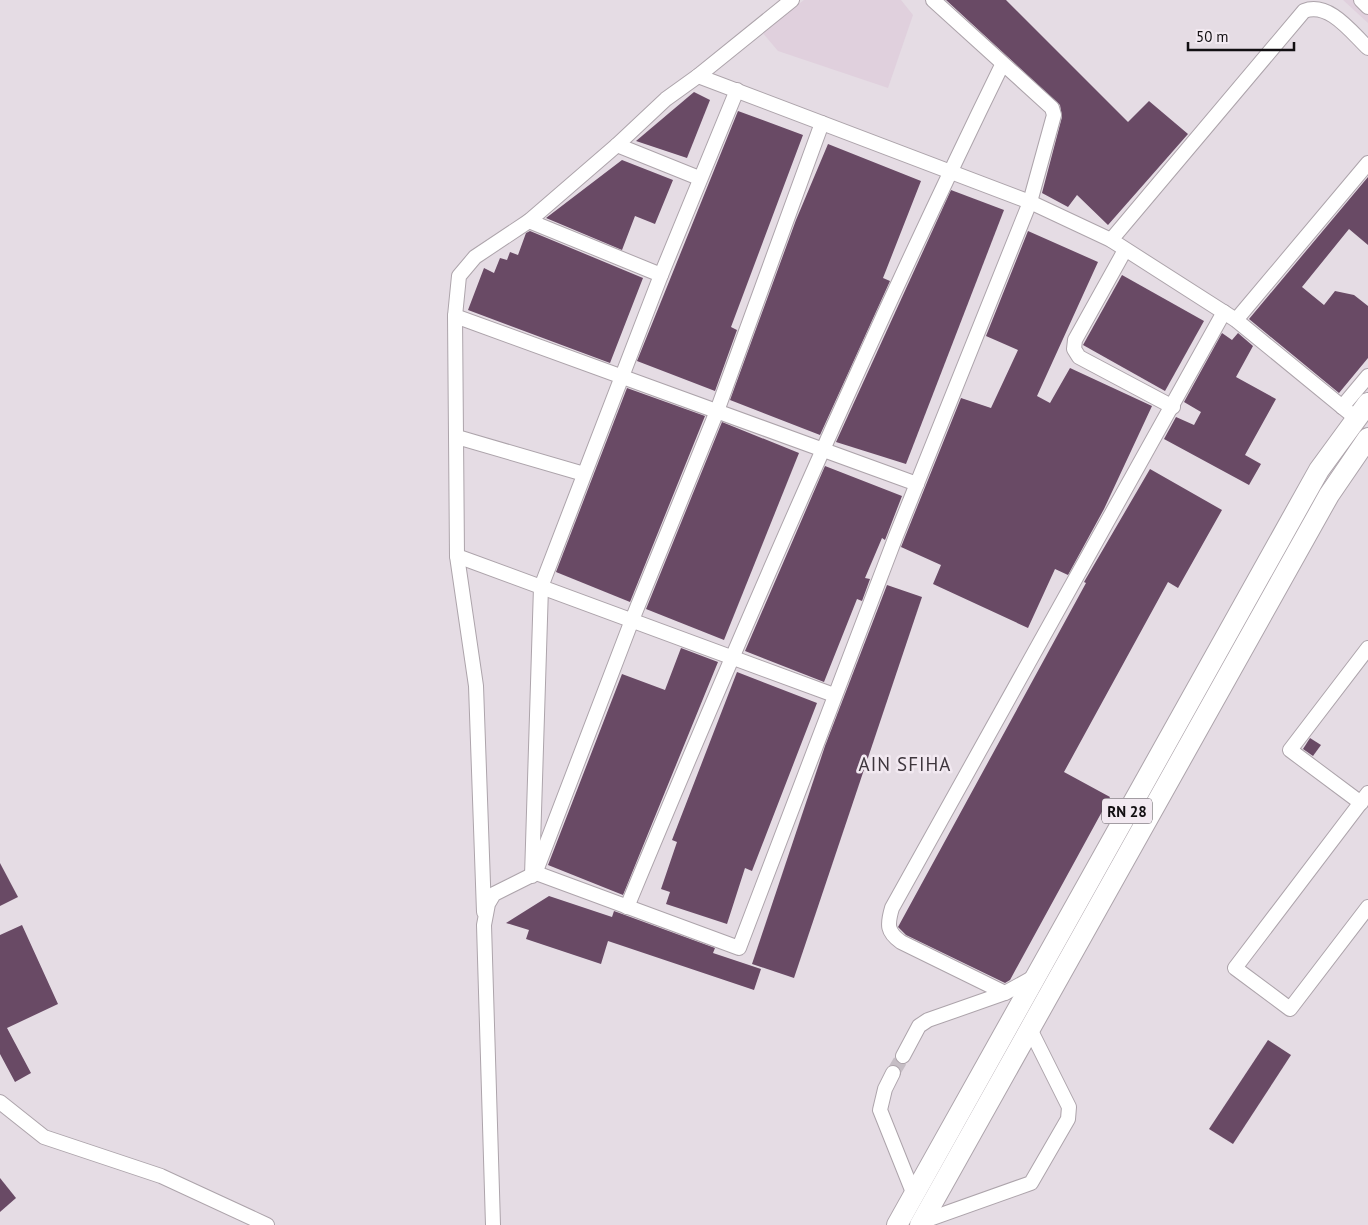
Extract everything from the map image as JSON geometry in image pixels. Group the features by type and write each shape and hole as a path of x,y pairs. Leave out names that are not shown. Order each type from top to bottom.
{"highway":[{"name":"RN 28","path":"897,1225 1319,470 1356,410"},
{"name":"RN 28","path":"921,1224 1329,495 1368,439"}],"street":[{"path":"493,1225 476,686 457,556 456,316 459,276 475,257 529,221 617,145 666,99 698,76 792,0"},
{"path":"484,925 488,904 494,894 526,876 534,874 739,948 834,695 1030,202 1054,115 1052,108 1002,65 933,0"},
{"path":"1361,0 1368,6"},
{"path":"1111,240 1304,11 1312,8 1329,13 1368,48"},
{"path":"627,907 731,657 822,450 950,171 1002,65"},
{"path":"698,76 1030,202 1111,240 1230,316 1356,410 1368,376"},
{"path":"534,874 540,587 661,275 737,90"},
{"path":"534,874 632,620 717,411 822,123"},
{"path":"617,145 700,178"},
{"path":"1006,993 902,942 891,935 888,920 897,900 1173,407 1230,316 1368,163"},
{"path":"529,221 661,275"},
{"path":"1125,250 1074,340 1074,349 1079,357 1173,407"},
{"path":"456,316 917,484"},
{"path":"457,437 584,474"},
{"path":"457,556 834,695"},
{"path":"1368,648 1290,750 1364,798 1235,968 1290,1009 1368,907"},
{"path":"903,1056 919,1026 928,1020 1006,993 1035,976"},
{"path":"921,1224 1031,1183 1068,1119 1069,1107 1030,1029"},
{"path":"892,1073 885,1089 880,1110 914,1195"},
{"path":"0,1102 44,1137 161,1176 267,1225"}],"shaded area":[{"path":"804,0 901,0 913,15 888,88 778,51 762,32"},
{"path":"1343,0 1368,0 1368,23"}],"building":[{"path":"946,0 1006,0 1128,122 1149,101 1188,134 1108,225 1077,195 1068,207 1042,193 1062,117 1060,105"},
{"path":"694,92 710,100 687,158 636,141"},
{"path":"738,111 803,135 731,327 737,330 715,391 637,361"},
{"path":"828,144 921,181 883,278 890,281 820,435 730,400 796,220"},
{"path":"622,160 673,180 655,224 635,216 622,250 546,218"},
{"path":"1368,177 1368,245 1349,229 1302,287 1324,305 1335,291 1354,295 1368,306 1368,358 1339,393 1249,319"},
{"path":"951,190 1004,210 906,464 836,442"},
{"path":"530,231 643,278 610,363 468,310 484,268 494,273 500,258 507,260 510,252 518,255 526,233"},
{"path":"1028,231 1098,262 1037,396 1050,403 1070,368 1152,406 1104,509 1068,575 1055,569 1028,628 933,584 941,565 901,547 961,398 991,408 1018,350 986,336"},
{"path":"1122,275 1204,321 1165,391 1083,345"},
{"path":"1222,333 1232,340 1238,333 1253,346 1236,377 1276,399 1245,455 1261,464 1249,485 1164,439 1176,417 1194,425 1201,412 1184,402"},
{"path":"627,388 705,416 630,602 556,572"},
{"path":"722,422 799,453 724,640 646,609"},
{"path":"825,466 902,496 885,540 882,538 865,578 870,579 862,601 857,599 824,682 745,651"},
{"path":"1150,469 1222,510 1178,588 1168,582 1064,772 1110,797 1010,980 1005,983 906,935 898,927 1086,583 1084,582"},
{"path":"887,585 922,597 794,978 752,964 825,746"},
{"path":"681,648 718,662 623,895 548,865 622,674 665,690"},
{"path":"737,672 817,703 752,871 745,868 727,924 666,904 670,892 661,889 677,842 672,840"},
{"path":"1310,738 1321,745 1313,756 1303,749"},
{"path":"0,863 18,897 0,906"},
{"path":"549,896 612,917 614,911 715,948 713,953 761,969 754,990 608,941 601,964 526,939 529,930 506,923"},
{"path":"22,925 58,1004 7,1028 31,1073 15,1082 0,1054 0,935"},
{"path":"1268,1040 1291,1055 1233,1144 1209,1129"},
{"path":"0,1178 16,1198 0,1212"}],"tunnel":[{"path":"893,1073 903,1056"}],"district":[{"name":"AIN SFIHA","path":"905,764"}]}
